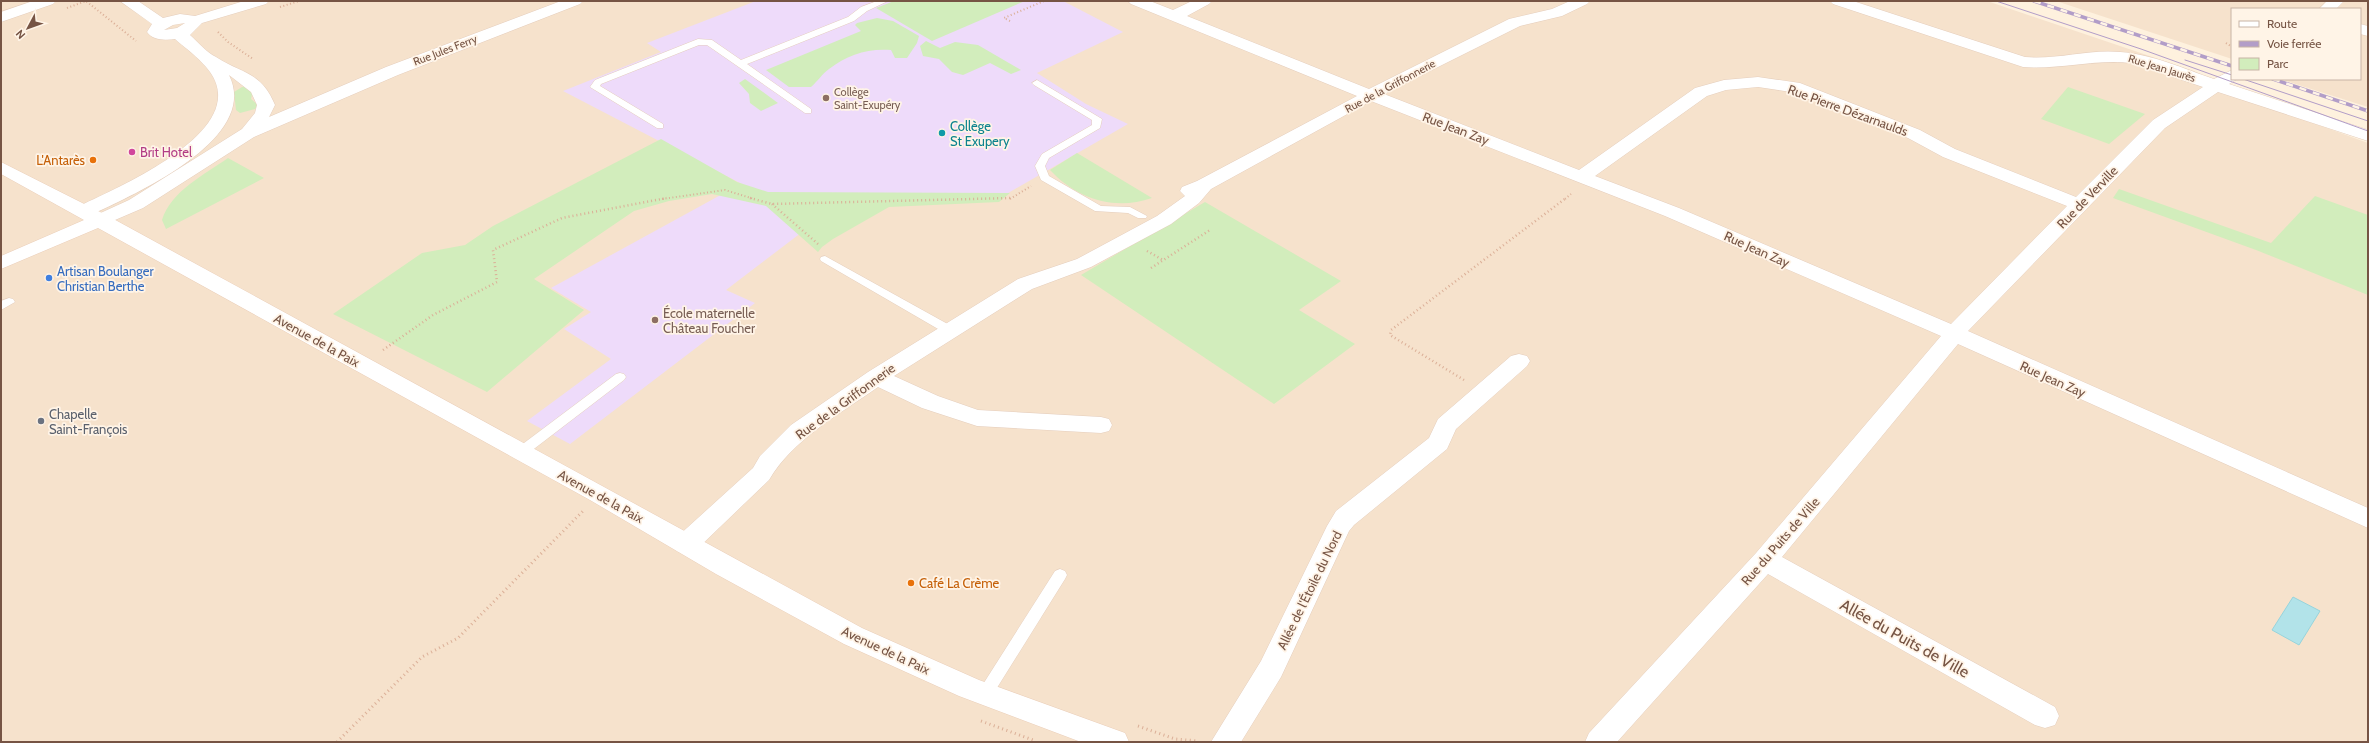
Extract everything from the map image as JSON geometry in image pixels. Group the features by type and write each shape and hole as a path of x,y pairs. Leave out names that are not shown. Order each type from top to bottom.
{"street":[{"path":"1,17 48,1"},
{"path":"128,1 162,24"},
{"path":"193,20 194,23 189,28 178,33 157,34 155,29 162,24 179,19 193,20 261,1"},
{"name":"Rue Jules Ferry","path":"248,133 392,71 575,1"},
{"name":"Rue Jean Zay","path":"1136,1 1372,95 1577,184 1672,212 1845,288 1953,333 2368,519"},
{"path":"1174,16 1204,1"},
{"name":"Rue de la Griffonnerie","path":"686,544 761,474 768,462 800,431 876,377 949,330 1025,284 1062,259 1183,193 1204,186 1372,95 1515,22 1557,13 1582,1"},
{"name":"Rue Jean Jaurès","path":"1838,1 2023,62 2049,64 2098,55 2120,55 2216,85 2368,136"},
{"path":"2328,8 2336,1"},
{"path":"1,263 92,216 173,164 217,124 223,116 227,94 224,82 210,61 178,33"},
{"path":"1,252 92,216 136,204 248,133 263,114 266,105 256,86 238,73 210,61"},
{"name":"Rue de Verville","path":"1953,333 2080,205 2131,150 2159,124 2231,76"},
{"name":"Rue Pierre Dézarnaulds","path":"1577,184 1701,92 1724,85 1758,82 1794,87 1914,134 1948,153 2080,205"},
{"name":"Rue Jules Ferry","path":"217,124 317,104"},
{"name":"Avenue de la Paix","path":"1,167 853,636 985,694 1115,742"},
{"name":"Rue de la Griffonnerie","path":"1025,284 1084,263 1129,240 1164,220 1192,199 1204,186"},
{"name":"Rue du Puits de Ville","path":"1599,742 1765,560 1934,361 1953,333"},
{"name":"Allée de l'Étoile du Nord","path":"1225,742 1271,669 1339,526 1345,518 1439,443 1446,425 1519,360"},
{"path":"876,377 930,402 977,418 1101,426"},
{"name":"Allée du Puits de Ville","path":"1765,560 2045,716"}],"lane":[{"path":"740,64 851,19 864,9 884,1"},
{"path":"660,126 595,87 598,82 698,42 709,42 808,111"},
{"path":"1037,83 1097,119 1097,126 1045,156 1040,166 1045,178 1099,208 1130,210 1142,216"},
{"path":"825,259 949,330"},
{"path":"521,452 620,377"},
{"path":"985,694 1060,575"}],"path":[{"path":"86,1 135,41 142,41"},
{"path":"1010,21 1004,18 1044,1"},
{"path":"2226,44 2231,46"},
{"path":"379,352 433,315 497,282 493,250 562,218 674,196 725,190 772,204 1009,199 1045,178"},
{"path":"1483,392 1390,335 1390,330 1577,184"},
{"path":"772,204 822,246 825,259"},
{"path":"1151,268 1210,230"},
{"path":"1142,248 1163,260"},
{"path":"337,742 422,657 458,638 587,506"},
{"path":"1130,723 1175,739 1205,742"}],"shaded area":[{"path":"1,1 1987,1 2194,71 2252,101 2368,143 2368,742 1,742"},
{"name":"Collège Saint-Exupéry","path":"756,1 1063,1 1123,32 1037,73 1086,104 1128,124 1003,196 761,194 563,91 661,52 647,43"},
{"path":"2056,1 2368,1 2368,107 2283,80 2361,80 2361,8 2231,8 2231,59"},
{"name":"École maternelle Château Foucher","path":"737,186 810,226 726,290 755,303 570,444 527,421 611,359 564,329 591,312 551,288"}],"green space":[{"path":"894,1 1025,1 932,41 876,8"},
{"path":"877,18 893,21 919,36 917,43 907,58 895,58 891,50 866,51 850,56 836,64 811,87 789,87 766,70 861,31 855,25 857,23"},
{"path":"926,41 940,48 955,42 978,45 1021,70 1011,74 990,63 963,75 952,72 939,59 923,56 920,46"},
{"path":"745,79 778,103 761,111 750,103 749,94 739,83"},
{"path":"247,86 253,90 251,99 258,105 255,109 240,113 236,110 234,92"},
{"path":"2068,87 2145,114 2109,144 2041,119"},
{"path":"661,139 737,182 768,192 1010,193 999,202 889,207 833,239 818,252 766,206 712,194 669,201 634,211 534,279 584,310 487,392 333,314 422,253 465,245 493,226"},
{"path":"1077,153 1152,198 1138,202 1110,202 1097,200 1072,188 1050,170"},
{"path":"228,158 264,178 166,229 162,220 166,210 173,200 189,184"},
{"path":"2119,189 2271,243 2315,196 2368,215 2368,295 2256,250 2113,198"},
{"path":"1205,202 1341,281 1299,310 1355,344 1274,404 1081,275"}],"water":[{"path":"2293,597 2320,611 2299,645 2272,630"}],"tram line":[{"path":"1996,1 2141,49 2368,131"},
{"path":"2185,60 2231,75"},
{"path":"2246,80 2368,121"}],"railway":[{"path":"2034,1 2231,66"},
{"path":"2276,80 2368,111"}],"place":[{"name":"Collège Saint-Exupéry","path":"826,98"},
{"name":"Collège St Exupery","path":"942,133"},
{"name":"Brit Hotel","path":"132,152"},
{"name":"L'Antarès","path":"93,160"},
{"name":"Artisan Boulanger Christian Berthe","path":"49,278"},
{"name":"École maternelle Château Foucher","path":"655,320"},
{"name":"Chapelle Saint-François","path":"41,421"},
{"name":"Café La Crème","path":"911,583"}]}
